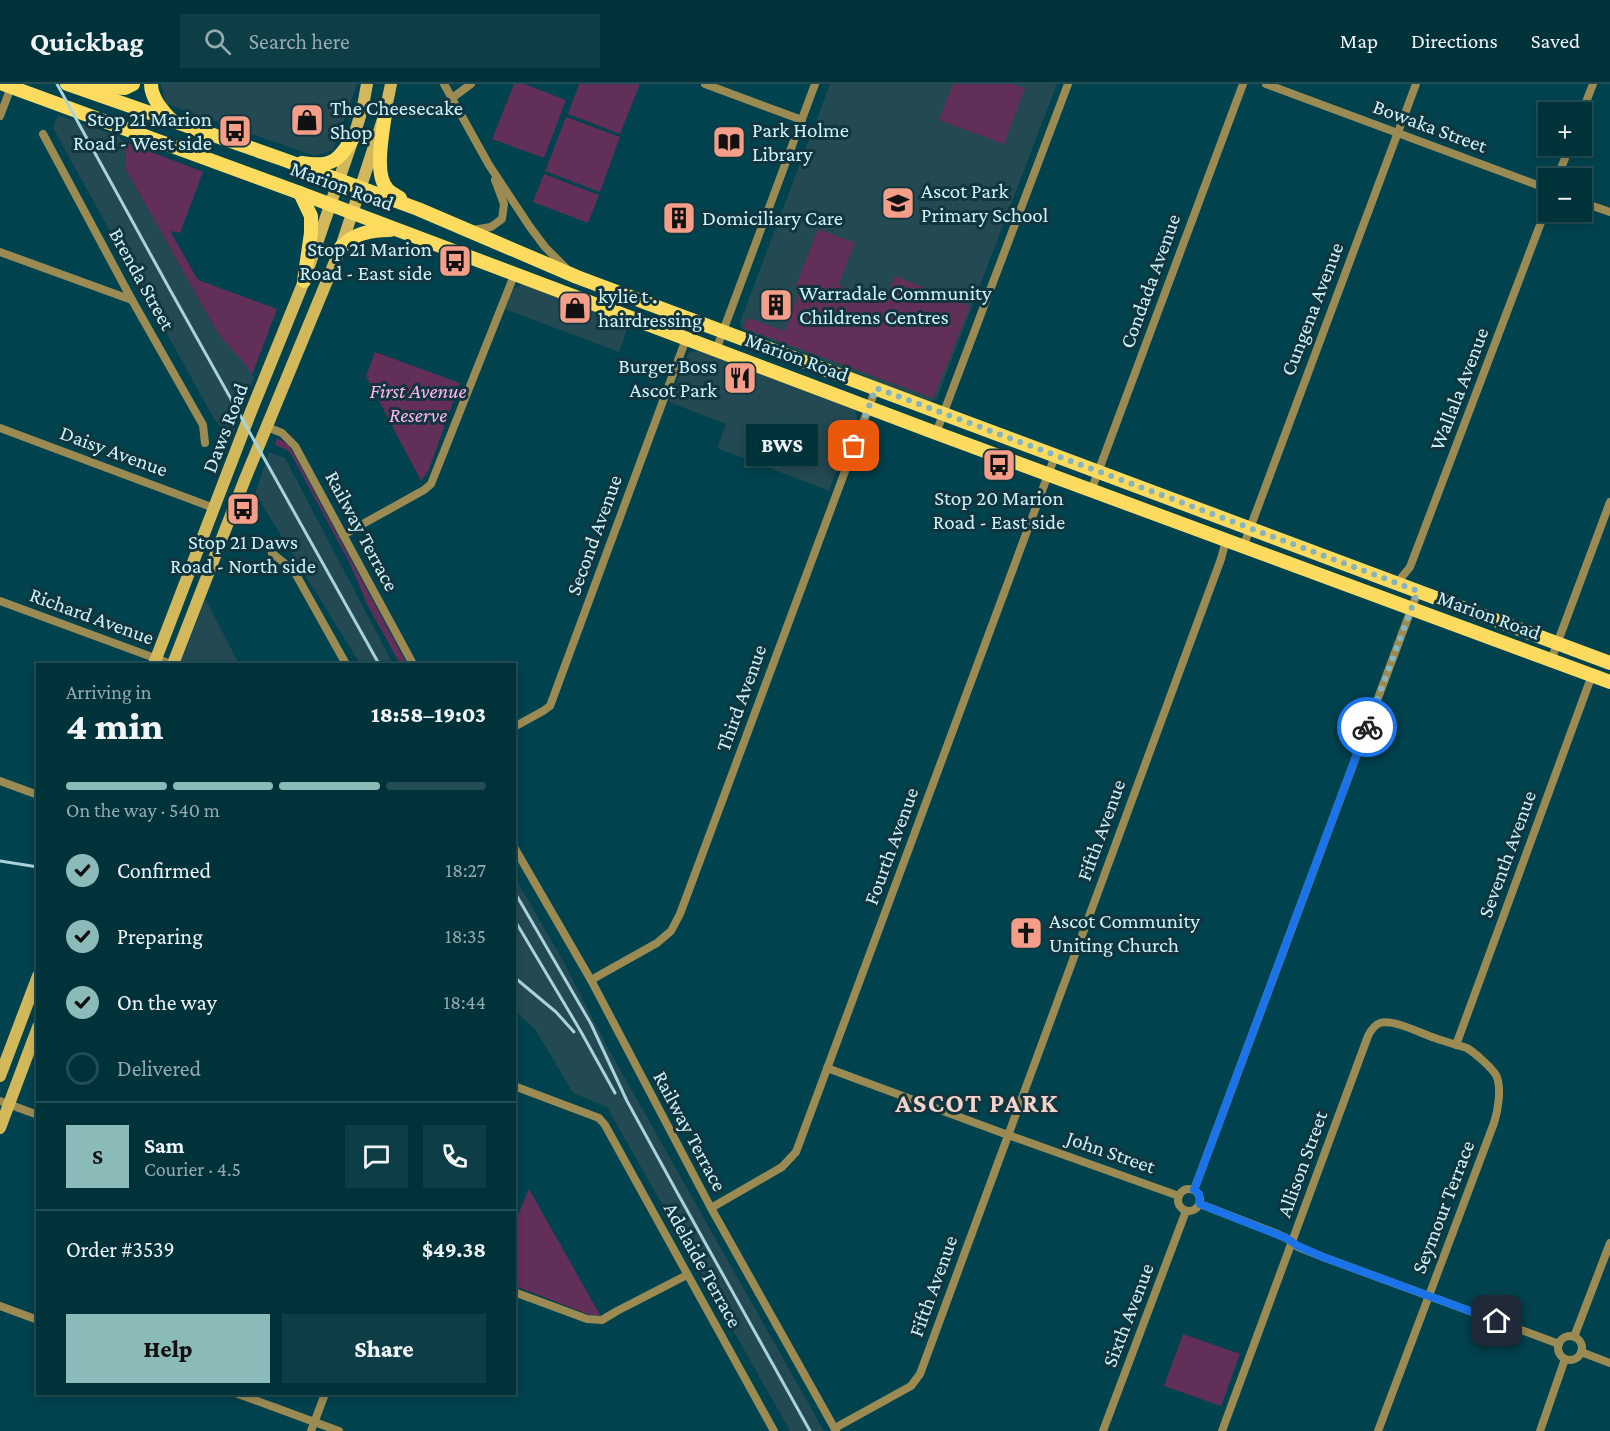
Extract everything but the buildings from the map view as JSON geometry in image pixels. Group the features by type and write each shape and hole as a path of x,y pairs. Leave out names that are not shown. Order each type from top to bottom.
{"main road":[{"path":"67,84 125,88 133,84"},
{"name":"Marion Road","path":"67,84 418,209 572,274 1610,663"},
{"path":"151,84 151,91 161,109 174,123"},
{"name":"Daws Road","path":"155,662 250,414 304,281 354,135 367,84"},
{"name":"Daws Road","path":"172,663 341,247 385,113 391,84"},
{"name":"Marion Road","path":"7,85 398,229 1091,491 1610,682"},
{"path":"385,113 380,162 382,181 387,190 418,209"},
{"path":"282,159 310,164 333,161 342,155 354,135"},
{"path":"300,193 311,216 311,233 304,281"},
{"path":"341,247 363,233 398,229"},
{"path":"0,1076 2,1062 36,981"},
{"path":"0,1128 4,1102 22,1070 36,1033"}],"street":[{"path":"444,84 489,165 545,247 572,274"},
{"path":"452,98 471,84"},
{"path":"705,84 802,120"},
{"path":"716,350 815,84"},
{"path":"936,433 1068,84"},
{"name":"Condada Avenue","path":"1091,491 1243,84"},
{"name":"Bowaka Street","path":"1266,84 1538,185"},
{"name":"Cungena Avenue","path":"1243,547 1416,84"},
{"path":"1586,102 1593,84"},
{"path":"0,116 7,85"},
{"name":"Brenda Street","path":"43,134 132,300 203,425 205,442"},
{"path":"468,231 491,227 502,219 504,204 489,165"},
{"path":"1592,206 1610,212"},
{"name":"Wallala Avenue","path":"1397,583 1410,567 1541,222"},
{"path":"0,252 132,300"},
{"path":"343,535 431,484 515,273"},
{"name":"Second Avenue","path":"516,726 550,706 686,339"},
{"name":"Third Avenue","path":"591,980 657,943 670,931 680,914 876,388"},
{"name":"Railway Terrace","path":"267,427 282,433 295,446 412,663"},
{"name":"Daisy Avenue","path":"0,428 214,508"},
{"name":"Fourth Avenue","path":"711,1208 782,1167 796,1152 1055,456"},
{"path":"1551,660 1610,502"},
{"name":"Fifth Avenue","path":"835,1430 911,1386 920,1374 1221,559 1226,540"},
{"path":"272,553 294,571 345,663"},
{"path":"1194,1190 1418,591"},
{"name":"Richard Avenue","path":"0,600 155,662"},
{"name":"Seventh Avenue","path":"1456,1044 1592,675"},
{"path":"0,781 36,794"},
{"name":"Railway Terrace","path":"516,850 591,980 711,1208 835,1430"},
{"name":"Allison Street","path":"1222,1431 1371,1029 1376,1024 1388,1022 1456,1044"},
{"name":"Seymour Terrace","path":"1378,1431 1494,1123 1498,1105 1496,1075 1473,1052 1456,1044"},
{"path":"2,1062 22,1070"},
{"name":"John Street","path":"828,1068 1179,1196"},
{"name":"Adelaide Terrace","path":"516,1087 598,1118 605,1125 774,1431"},
{"path":"4,1102 36,1113"},
{"path":"1185,1190 1194,1190 1199,1194 1200,1204 1194,1211 1186,1211 1179,1205 1179,1196 1185,1190"},
{"path":"1200,1204 1275,1233 1323,1257 1558,1344"},
{"name":"Sixth Avenue","path":"1103,1431 1186,1211"},
{"path":"1574,1337 1610,1243"},
{"path":"516,1293 587,1319 602,1320 687,1275"},
{"path":"0,1306 36,1319"},
{"path":"1565,1359 1558,1352 1558,1344 1565,1337 1574,1337 1580,1342 1581,1352"},
{"path":"1565,1359 1574,1358 1581,1352"},
{"path":"1581,1352 1610,1363"},
{"path":"1540,1431 1565,1359"},
{"path":"241,1395 339,1431"},
{"path":"311,1431 325,1395"}],"shaded area":[{"path":"161,84 357,84 333,150 315,156 166,104"},
{"name":"Ascot Park Primary School","path":"830,84 1057,84 937,398 930,402 742,329 740,322"},
{"path":"58,115 120,137 126,151 125,168 218,333 246,364 254,378 233,435 223,430 214,419 53,128"},
{"path":"523,284 629,324 619,352 505,309 514,288"},
{"path":"701,350 855,407 857,418 829,491 717,448 726,424 669,402 688,353"},
{"path":"269,452 285,458 392,663 359,663 255,493"},
{"path":"205,600 238,663 180,663"},
{"path":"516,879 561,957 608,1048 824,1431 790,1431 607,1107 573,1093 535,1029 516,1012"}],"green space":[{"path":"514,84 524,84 566,100 544,158 492,139"},
{"path":"579,84 640,84 620,134 568,114"},
{"path":"953,84 1013,84 1025,88 1004,144 939,120"},
{"path":"566,117 620,137 600,192 545,171"},
{"path":"121,140 203,172 180,233 170,231 198,280 277,309 252,375 218,333 125,168 126,151"},
{"path":"544,174 599,195 588,223 533,202"},
{"path":"818,229 855,243 838,285 884,303 895,276 970,306 933,398 743,328 748,318 785,331 800,290 795,288"},
{"name":"First Avenue Reserve","path":"375,352 460,383 428,472 421,481 366,376"},
{"path":"277,438 289,445 406,663 399,663 291,454 275,445"},
{"path":"529,1189 600,1315 590,1315 516,1286 516,1219"},
{"path":"1183,1334 1240,1354 1221,1406 1164,1386"}],"railway":[{"path":"57,84 378,663"},
{"path":"0,861 36,867"},
{"path":"516,894 591,1024 627,1101 810,1431"},
{"path":"516,922 615,1093"},
{"path":"516,979 556,1012 574,1032"}],"way so far":[{"path":"854,446 876,388 1418,591 1367,727"}],"place":[{"name":"The Cheesecake Shop","path":"307,120"},
{"name":"Stop 21 Marion Road - West side","path":"235,131"},
{"name":"Park Holme Library","path":"729,142"},
{"name":"Ascot Park Primary School","path":"898,203"},
{"name":"Domiciliary Care","path":"679,218"},
{"name":"Stop 21 Marion Road - East side","path":"455,261"},
{"name":"Warradale Community Childrens Centres","path":"776,305"},
{"name":"kylie t . hairdressing","path":"575,308"},
{"name":"Burger Boss Ascot Park","path":"740,378"},
{"name":"BWS","path":"854,446"},
{"name":"Stop 20 Marion Road - East side","path":"999,465"},
{"name":"Stop 21 Daws Road - North side","path":"243,509"},
{"name":"Ascot Community Uniting Church","path":"1026,933"}],"district":[{"name":"ASCOT PARK","path":"977,1103"}],"route":[{"path":"1367,727 1194,1190 1199,1194 1200,1204 1286,1238 1323,1257 1497,1321"}]}
